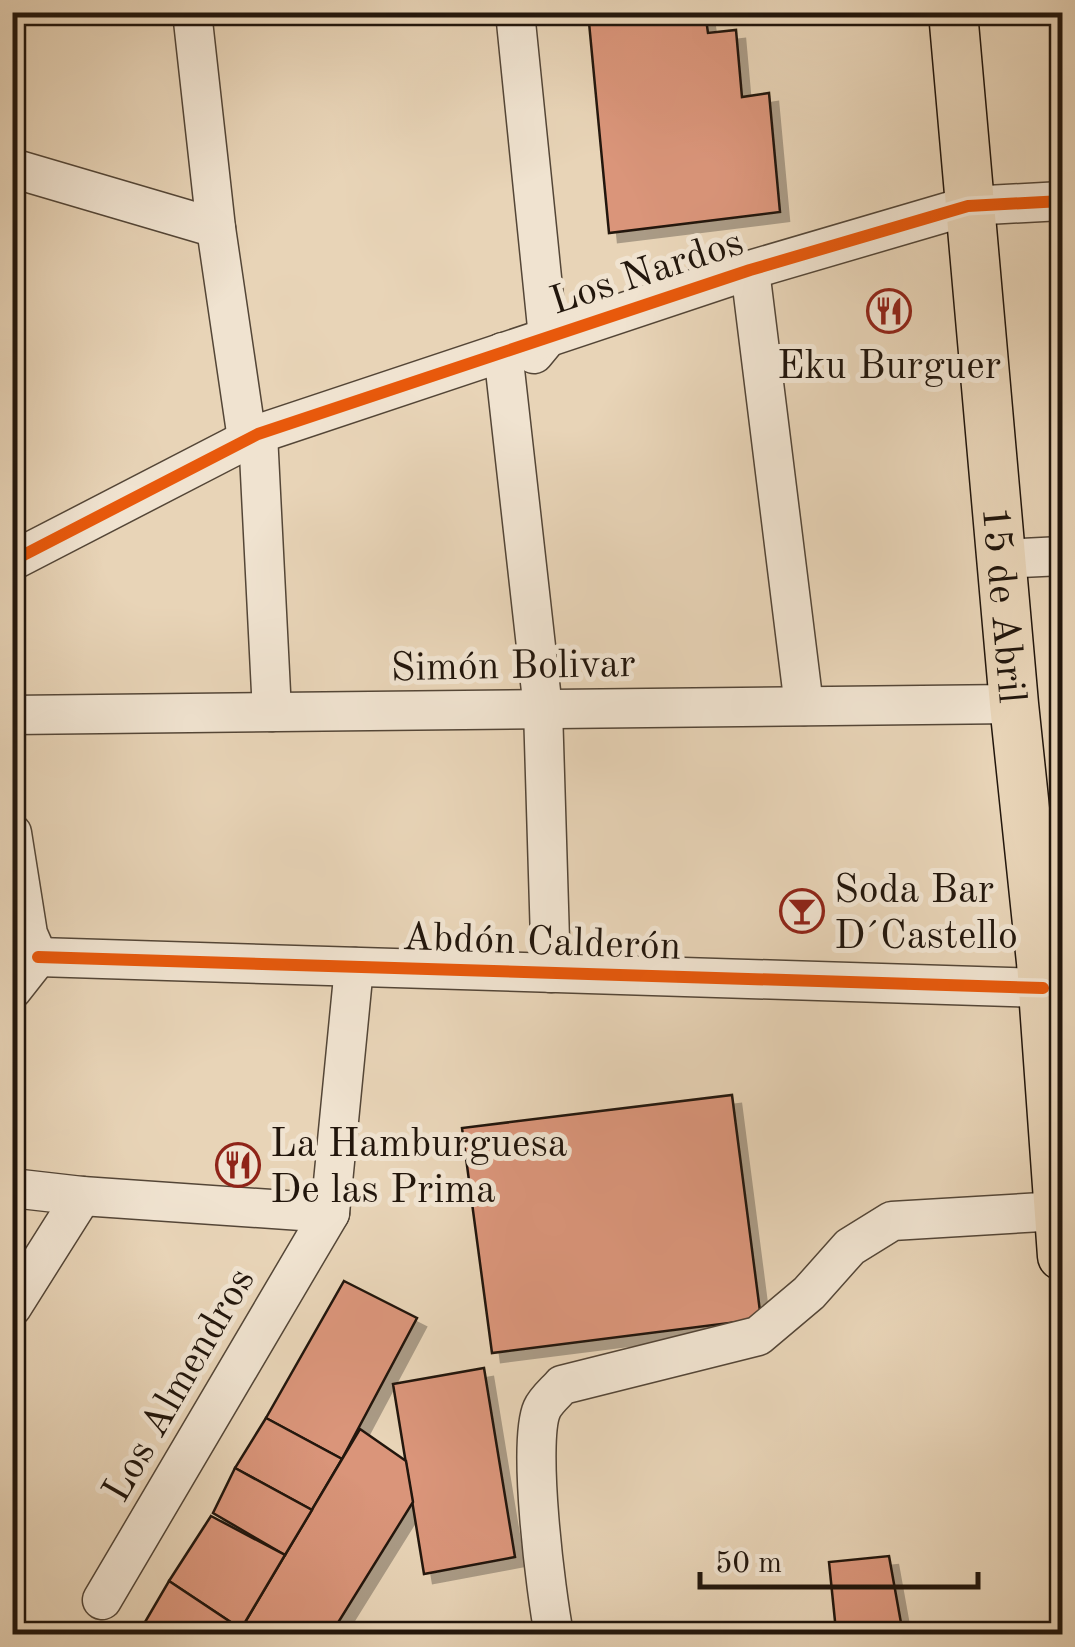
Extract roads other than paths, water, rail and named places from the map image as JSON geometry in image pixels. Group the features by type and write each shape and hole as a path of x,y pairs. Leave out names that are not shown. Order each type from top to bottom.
{"main road":[{"name":"15 de Abril","path":"953,12 1014,704 1049,972 1062,1243"}],"street":[{"path":"192,12 216,228 253,437 272,712"},
{"path":"515,12 551,973"},
{"path":"12,168 216,228"},
{"name":"Los Nardos","path":"12,561 253,437 528,348 750,270 968,206 1062,202"},
{"path":"750,270 804,706"},
{"path":"1002,559 1062,556"},
{"name":"Simón Bolivar","path":"12,715 1014,704"},
{"path":"12,834 26,942 12,990"},
{"name":"Abdón Calderón","path":"26,942 354,967 551,973 1049,972"},
{"path":"12,1188 330,1213 354,967"},
{"path":"12,1307 82,1196"},
{"name":"Los Almendros","path":"102,1600 330,1213"},
{"path":"554,1634 547,1600 536,1437 542,1407 562,1385 758,1336 809,1293 850,1247 892,1221 1062,1243"}],"place":[{"name":"Eku Burguer","path":"889,311"},
{"name":"Soda Bar D´Castello","path":"802,911"},
{"name":"La Hamburguesa De las Prima","path":"238,1165"}]}
